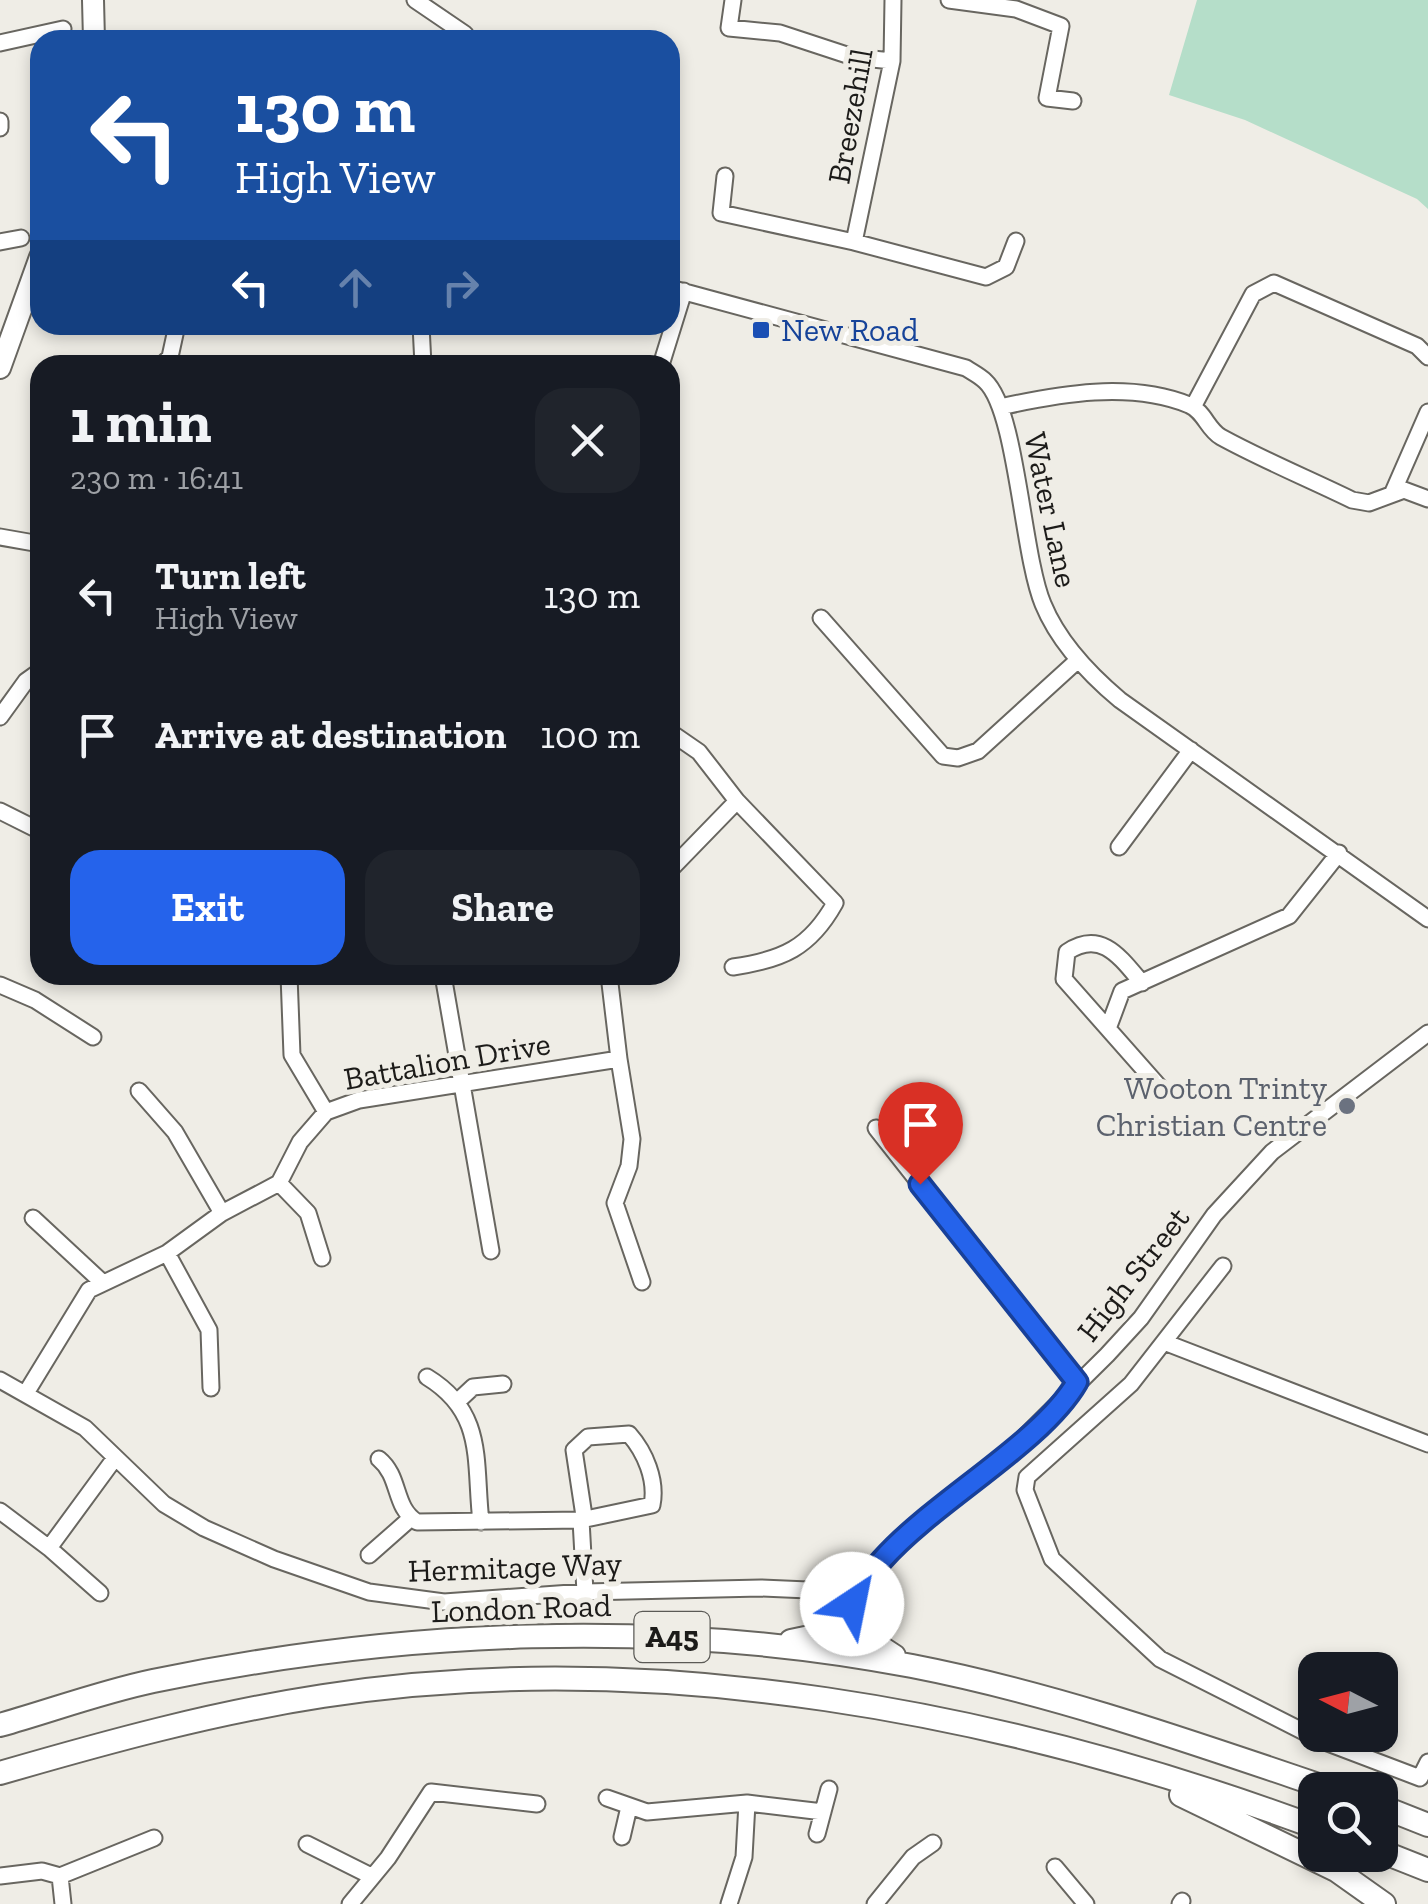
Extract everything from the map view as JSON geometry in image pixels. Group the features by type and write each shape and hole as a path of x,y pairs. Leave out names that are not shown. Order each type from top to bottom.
{"highway":[{"path":"768,1644 829,1633 853,1601"},
{"path":"853,1601 862,1635 914,1666"},
{"name":"London Road","path":"0,1726 149,1682 322,1652 504,1636 693,1638 768,1644 914,1666 1095,1709 1298,1778"},
{"name":"A45","path":"0,1773 160,1726 326,1696 516,1680 710,1685 952,1722 1221,1794 1298,1820"},
{"path":"1099,1760 1249,1824 1336,1870 1384,1904"},
{"path":"1398,1813 1428,1825"},
{"path":"1398,1858 1428,1870"}],"main road":[{"path":"93,0 94,30"},
{"path":"1,362 30,284"}],"street":[{"path":"415,0 459,30"},
{"path":"732,0 730,28 780,33 852,58 892,61"},
{"name":"Breezehill","path":"854,242 892,61 892,0"},
{"path":"949,0 1016,9 1061,26 1047,98 1073,101"},
{"path":"0,43 30,37"},
{"path":"725,176 721,213 854,242 986,277 1006,267 1016,240"},
{"path":"0,242 21,238"},
{"path":"1193,407 1253,294 1274,282 1418,346 1428,357"},
{"name":"Water Lane","path":"680,291 966,368 986,381 1000,407 1034,580 1044,608 1078,660 1120,700 1428,918"},
{"path":"1000,407 1067,392 1100,391 1193,407 1213,432 1352,500 1369,504 1404,490 1428,500"},
{"path":"1393,492 1428,412"},
{"path":"0,538 30,542"},
{"path":"820,618 943,756 958,758 978,751 1078,660"},
{"path":"0,717 30,678"},
{"path":"680,739 698,752 738,801 835,903 806,944 768,962 734,967"},
{"path":"1118,847 1191,750"},
{"path":"680,860 738,801"},
{"path":"0,811 30,827"},
{"path":"1109,1026 1122,991 1289,916 1339,853"},
{"path":"1142,984 1120,957 1098,942 1083,941 1067,952 1064,979 1163,1091"},
{"path":"0,985 35,1000 92,1037"},
{"path":"289,985 292,1054 326,1112"},
{"path":"444,985 491,1251"},
{"path":"611,985 618,1059 632,1138 629,1166 615,1203 642,1282"},
{"name":"High Street","path":"853,1601 905,1535 1017,1444 1141,1318 1197,1236 1272,1152 1428,1033"},
{"name":"Battalion Drive","path":"279,1184 300,1142 326,1112 359,1100 618,1059"},
{"path":"138,1091 175,1132 222,1213"},
{"path":"876,1127 1095,1415"},
{"path":"26,1393 89,1290 167,1253 222,1213 279,1184 308,1213 322,1258"},
{"path":"33,1218 103,1284"},
{"path":"167,1253 209,1330 211,1388"},
{"path":"1223,1266 1131,1384 1034,1469 1024,1485 1047,1550 1058,1566 1176,1670 1320,1740 1398,1771 1420,1778 1428,1762"},
{"path":"1164,1342 1428,1444"},
{"path":"427,1377 458,1400 472,1430 481,1522"},
{"name":"Hermitage Way","path":"0,1380 85,1428 164,1504 204,1528 281,1562 368,1592 444,1602 585,1592 760,1588 831,1592 853,1601"},
{"path":"458,1400 474,1387 503,1384"},
{"path":"379,1459 390,1468 400,1503 411,1518 442,1524 583,1518 645,1510 652,1504 652,1478 639,1446 629,1434 588,1437 574,1450 583,1518 585,1592"},
{"path":"50,1548 115,1458"},
{"path":"0,1512 50,1548 100,1593"},
{"path":"369,1555 411,1518"},
{"path":"817,1834 829,1789"},
{"path":"350,1904 432,1792 537,1804"},
{"path":"607,1798 629,1808 674,1812 747,1803 823,1812"},
{"path":"729,1904 744,1857 747,1803"},
{"path":"622,1837 629,1808"},
{"path":"0,1876 42,1871 60,1876 154,1838"},
{"path":"882,1902 913,1857 933,1842"},
{"path":"306,1844 371,1876"},
{"path":"1055,1867 1086,1904"},
{"path":"60,1876 63,1904"}],"green space":[{"path":"1197,0 1428,0 1428,209 1417,199 1245,120 1169,95"}],"place":[{"name":"New Road","path":"761,330"},
{"name":"Wooton Trinty Christian Centre","path":"1347,1106"}],"route":[{"path":"852,1604 861,1584 905,1535 1017,1444 1062,1403 1077,1382 920,1184"}]}
